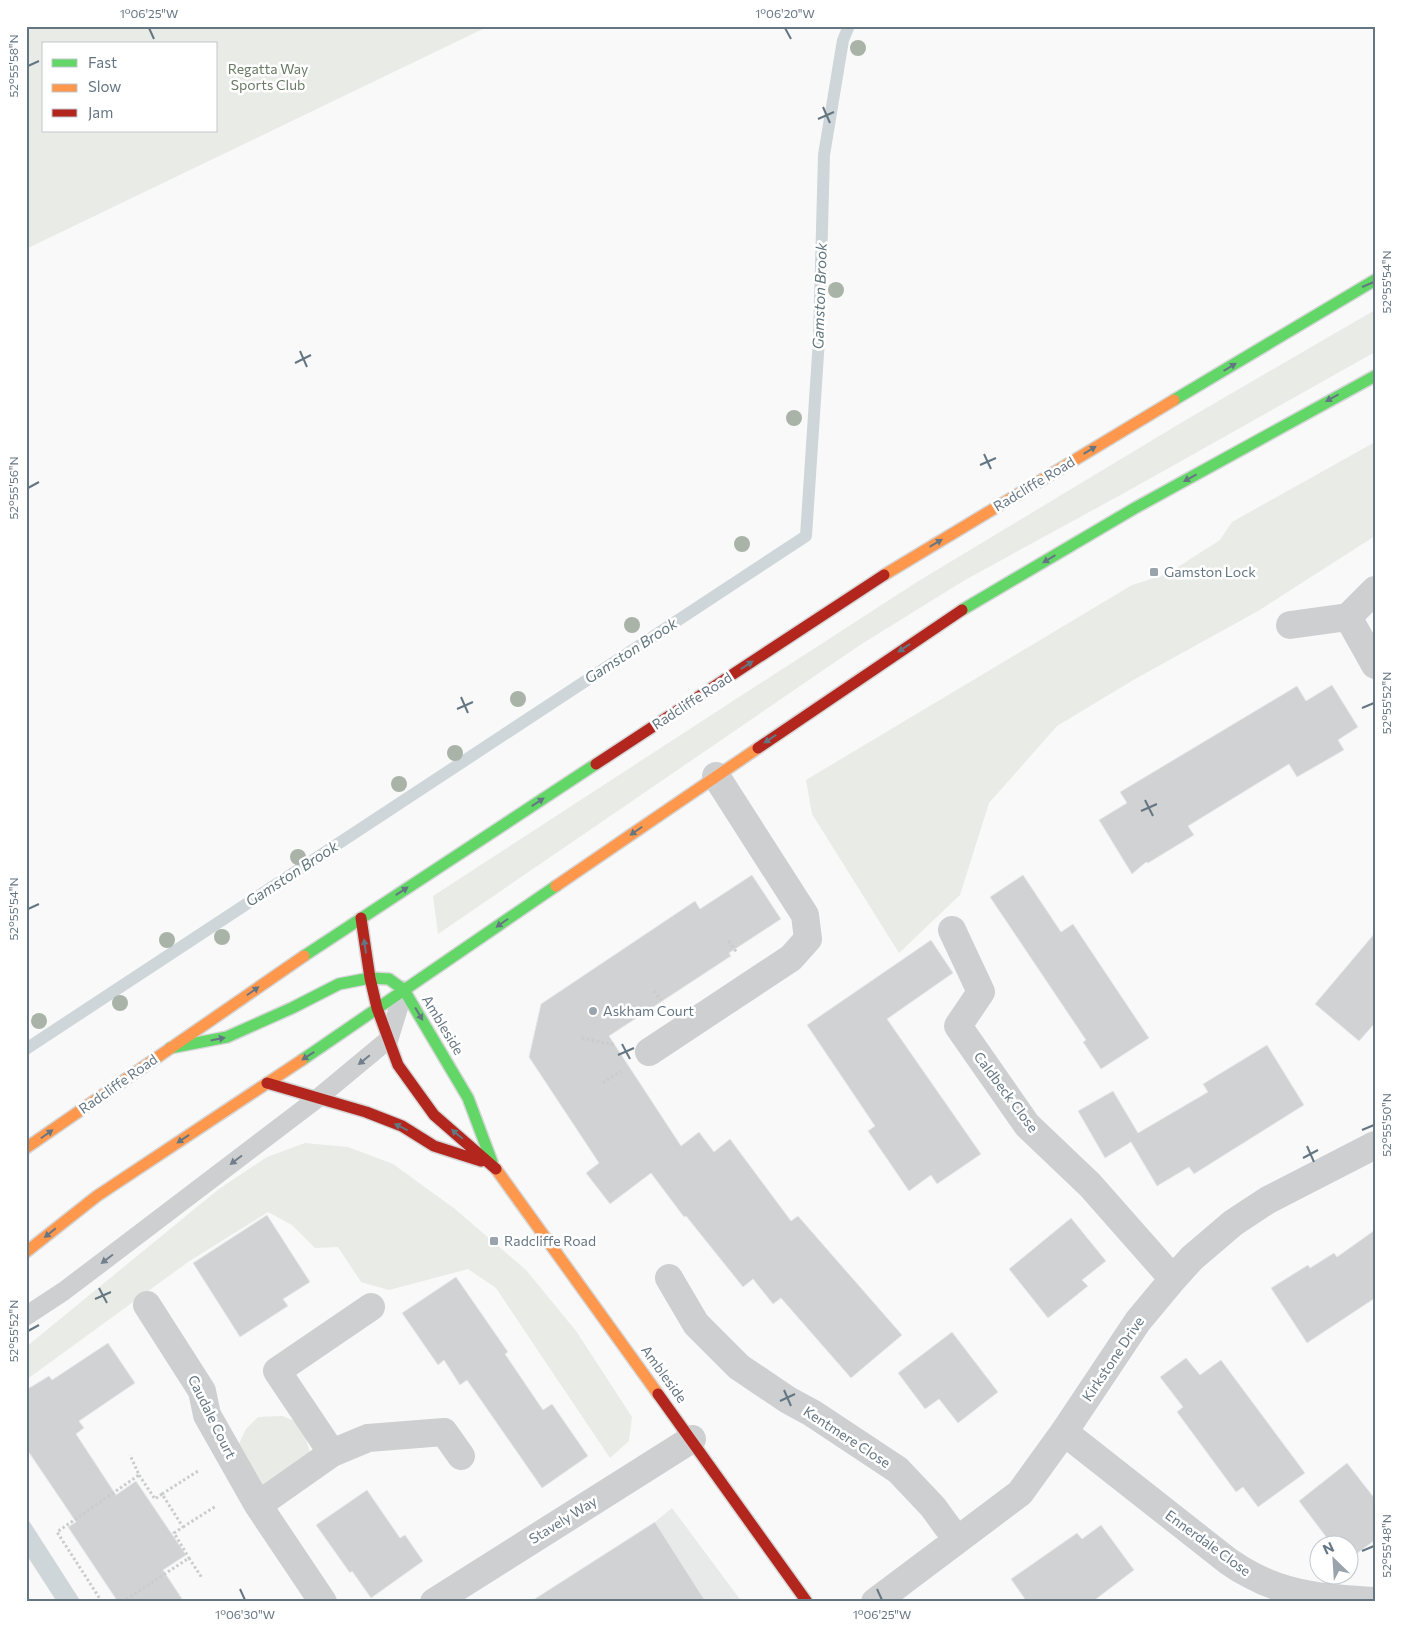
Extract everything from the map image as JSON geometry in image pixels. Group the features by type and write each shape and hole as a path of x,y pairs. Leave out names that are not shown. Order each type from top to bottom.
{"main road":[{"name":"Radcliffe Road","path":"26,1148 361,918 894,568 1375,280"},
{"path":"26,1252 97,1196 404,990 944,620 1135,508 1375,376"},
{"name":"Ambleside","path":"361,918 370,978 377,1008 398,1065 434,1115 494,1166 692,1439 807,1602"},
{"name":"Ambleside","path":"170,1048 227,1037 292,1008 338,984 370,978 390,979 404,990 468,1098 494,1166"},
{"path":"267,1083 366,1112 402,1126 434,1146 494,1166"}],"street":[{"path":"1290,625 1348,617 1375,590"},
{"path":"1348,617 1375,665"},
{"path":"649,1052 791,958 808,939 805,915 716,776"},
{"name":"Caldbeck Close","path":"952,930 981,992 958,1026 1027,1125 1090,1185 1173,1278"},
{"name":"Kirkstone Drive","path":"875,1602 1020,1493 1064,1432 1138,1321 1173,1278 1211,1242 1233,1223 1254,1209 1298,1184 1375,1145"},
{"name":"Kentmere Close","path":"668,1278 696,1324 739,1367 898,1470 933,1507 957,1540"},
{"name":"Caudale Court","path":"147,1305 202,1392 207,1415 258,1505 323,1602"},
{"path":"332,1453 277,1371 371,1307"},
{"path":"258,1505 332,1453 368,1438 444,1432 461,1456"},
{"name":"Ennerdale Close","path":"1064,1432 1228,1561 1251,1576 1279,1587 1313,1596 1375,1601"},
{"name":"Stavely Way","path":"434,1602 692,1439"}],"lane":[{"path":"26,1316 64,1291 318,1098 389,1040 404,990"}],"path":[{"path":"130,1454 139,1475 155,1499 203,1468"},
{"path":"102,1602 57,1532 139,1475"},
{"path":"162,1494 184,1527"},
{"path":"202,1578 174,1533 224,1501"},
{"path":"122,1602 189,1558"}],"shaded area":[{"path":"672,1508 742,1602 530,1602 655,1522"},
{"path":"26,1517 81,1602 57,1602 26,1554"}],"green space":[{"name":"Regatta Way Sports Club","path":"26,26 489,26 26,249"},
{"path":"1375,310 1375,352 965,580 860,645 438,934 433,896 917,582 1184,421"},
{"path":"1375,442 1375,536 1258,611 1135,679 1057,726 989,803 960,895 899,953 812,814 806,780 1132,585 1167,574 1220,540 1232,522"},
{"path":"305,1143 348,1147 393,1164 455,1209 526,1270 576,1331 632,1417 629,1441 610,1458 496,1288 468,1269 389,1290 361,1282 338,1247 315,1248 292,1225 268,1212 188,1262 26,1380 26,1347 219,1189 267,1157"},
{"path":"282,1416 295,1421 305,1436 312,1459 263,1487 236,1450 246,1429 258,1417"}],"building":[{"path":"1332,685 1358,727 1338,740 1344,750 1297,777 1289,764 1188,826 1194,835 1148,863 1146,862 1132,874 1099,820 1127,803 1120,792 1297,686 1306,701"},
{"path":"752,875 781,919 729,953 731,956 609,1036 681,1146 699,1132 714,1152 730,1139 791,1221 798,1216 902,1335 851,1378 781,1298 773,1304 753,1279 743,1287 686,1216 684,1217 651,1173 610,1204 586,1173 599,1163 529,1057 541,1004 695,901 700,909"},
{"path":"1023,875 1061,932 1073,924 1149,1038 1101,1069 1083,1042 1086,1040 990,897"},
{"path":"1375,933 1375,1023 1359,1041 1315,1004"},
{"path":"931,940 953,973 887,1019 981,1154 937,1184 931,1175 909,1191 868,1131 875,1126 807,1025"},
{"path":"1267,1045 1304,1105 1194,1174 1189,1167 1157,1186 1131,1142 1105,1158 1078,1111 1113,1091 1138,1133 1208,1092 1203,1084"},
{"path":"267,1215 310,1282 283,1299 288,1306 240,1337 193,1263"},
{"path":"1071,1218 1106,1261 1082,1280 1088,1286 1048,1318 1009,1269"},
{"path":"1375,1230 1375,1298 1307,1343 1271,1288 1308,1265 1310,1268 1334,1253 1337,1257"},
{"path":"456,1277 508,1352 505,1354 543,1410 552,1404 588,1456 542,1488 467,1380 460,1385 444,1360 438,1365 402,1313"},
{"path":"952,1332 998,1392 958,1423 939,1399 925,1409 898,1373"},
{"path":"108,1343 135,1383 79,1421 84,1428 76,1434 116,1495 136,1481 186,1555 163,1570 184,1602 118,1602 68,1527 76,1522 26,1448 26,1390 49,1376 52,1380"},
{"path":"1186,1358 1200,1375 1221,1360 1305,1473 1258,1507 1243,1487 1236,1492 1177,1412 1183,1407 1160,1377"},
{"path":"1347,1463 1375,1499 1375,1540 1358,1553 1358,1536 1325,1536 1299,1501"},
{"path":"367,1490 400,1538 405,1535 423,1561 371,1598 352,1571 350,1573 316,1525"},
{"path":"655,1522 706,1602 530,1602"},
{"path":"1101,1525 1134,1570 1092,1602 1027,1602 1011,1579 1077,1533 1082,1539"}],"waterway":[{"name":"Gamston Brook","path":"26,1049 806,536 819,339 824,155 843,40 849,26"}],"traffic: fast":[{"path":"1174,400 1375,280"},
{"path":"962,610 1135,508 1375,376"},
{"path":"304,956 596,764"},
{"path":"302,1060 556,886"},
{"path":"170,1048 227,1037 292,1008 339,984 370,978 389,979 404,990 468,1098 492,1162"}],"traffic: slow":[{"path":"884,575 1174,400"},
{"path":"556,886 758,748"},
{"path":"26,1148 304,956"},
{"path":"26,1252 97,1196 302,1060"},
{"path":"496,1169 658,1394"}],"traffic: jam":[{"path":"596,764 884,575"},
{"path":"758,748 962,610"},
{"path":"361,918 370,978 377,1008 398,1065 434,1115 496,1169"},
{"path":"267,1083 366,1112 402,1126 434,1146 481,1161"},
{"path":"658,1394 807,1602"}],"place":[{"name":"Gamston Lock","path":"1154,572"},
{"name":"Askham Court","path":"593,1011"},
{"name":"Radcliffe Road","path":"494,1241"}]}
